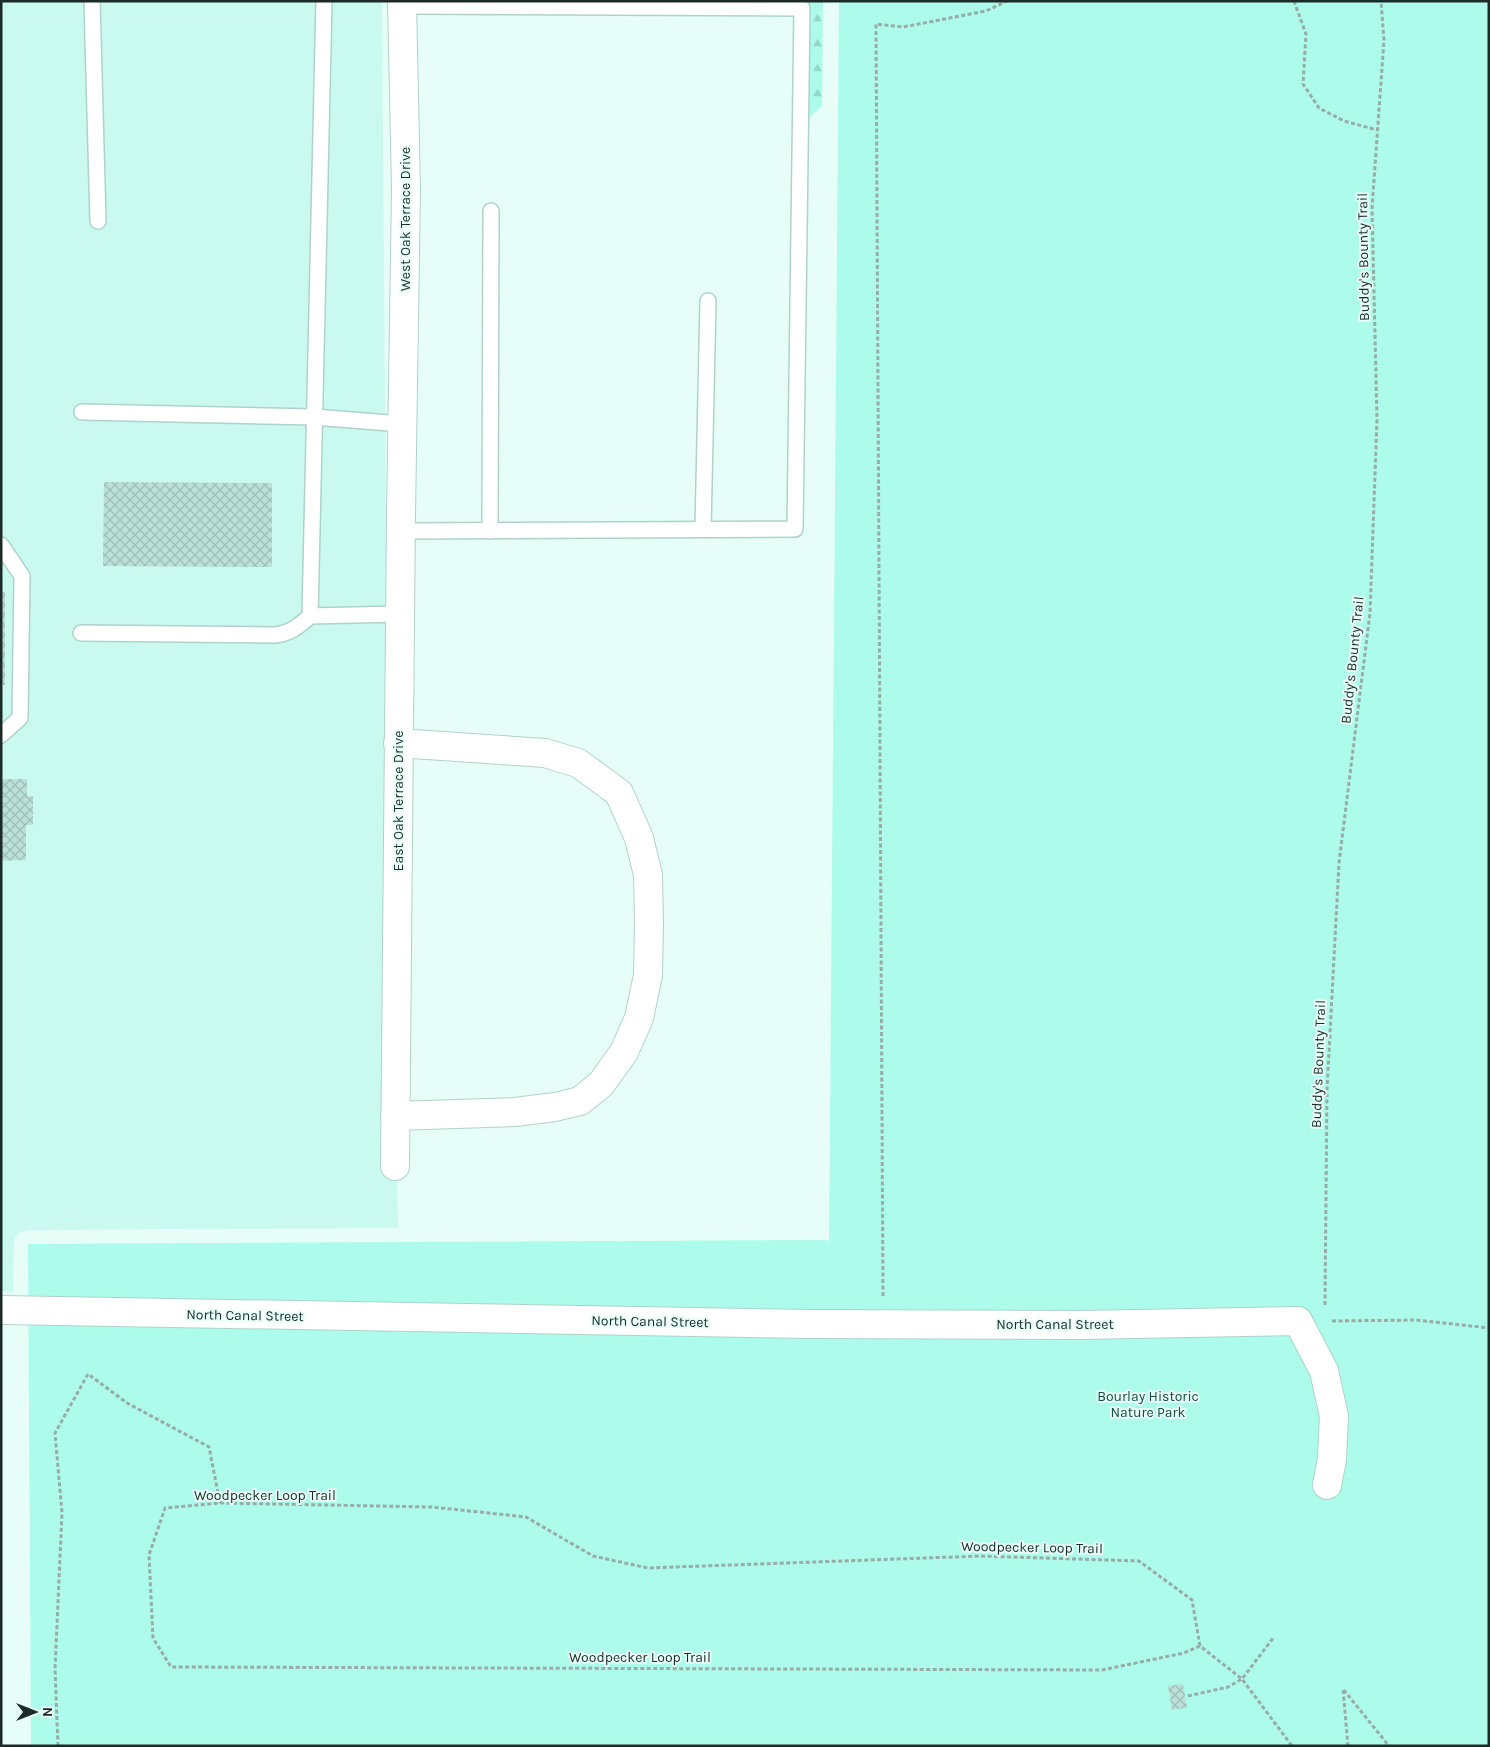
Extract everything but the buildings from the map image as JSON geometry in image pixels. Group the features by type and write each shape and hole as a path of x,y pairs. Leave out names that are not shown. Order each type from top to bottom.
{"street":[{"name":"West Oak Terrace Drive","path":"402,4 406,190 402,430"},
{"name":"East Oak Terrace Drive","path":"395,1166 402,430"},
{"path":"395,1116 515,1112 555,1107 580,1101 601,1084 624,1052 639,1018 648,975 649,932 648,876 639,838 619,793 578,763 545,753 398,743"},
{"name":"North Canal Street","path":"1,1310 884,1324 1079,1325 1311,1321"},
{"path":"1311,1321 1334,1416 1332,1459 1326,1485"}],"lane":[{"path":"92,1 98,221"},
{"path":"310,616 324,1"},
{"path":"400,531 795,529 802,8 402,4"},
{"path":"490,531 491,211"},
{"path":"703,529 708,301"},
{"path":"82,412 314,417 402,430"},
{"path":"1,545 22,576 20,718 1,735"},
{"path":"81,633 275,635 285,634 295,629 310,616 400,614"}],"path":[{"path":"884,1324 876,24 903,26 986,12 1007,1"},
{"path":"1294,1 1306,34 1303,84 1319,108 1344,121 1377,130"},
{"name":"Buddy's Bounty Trail","path":"1311,1321 1339,863 1370,613 1377,419 1372,208 1384,40 1381,1"},
{"path":"1311,1321 1416,1320 1489,1328"},
{"path":"58,1746 55,1669 62,1514 55,1433 88,1374 127,1403 209,1447 220,1503"},
{"name":"Woodpecker Loop Trail","path":"220,1503 432,1507 526,1517 593,1556 648,1568 980,1556 1139,1561 1192,1600 1200,1646 1184,1653 1102,1670 171,1667 153,1638 149,1555 165,1508 220,1503"},
{"path":"1188,1696 1228,1687 1242,1679 1274,1637"},
{"path":"1200,1646 1242,1679 1292,1746"},
{"path":"1348,1746 1343,1689 1389,1746"}],"shaded area":[{"path":"1,1 382,1 386,541 398,1228 28,1230 19,1233 14,1240 13,1292 1,1291"}],"green space":[{"path":"798,1 823,1 822,106 799,127"},
{"name":"Bourlay Historic Nature Park","path":"839,1 1489,1 1489,1746 31,1746 28,1244 828,1240 829,1246"}]}
